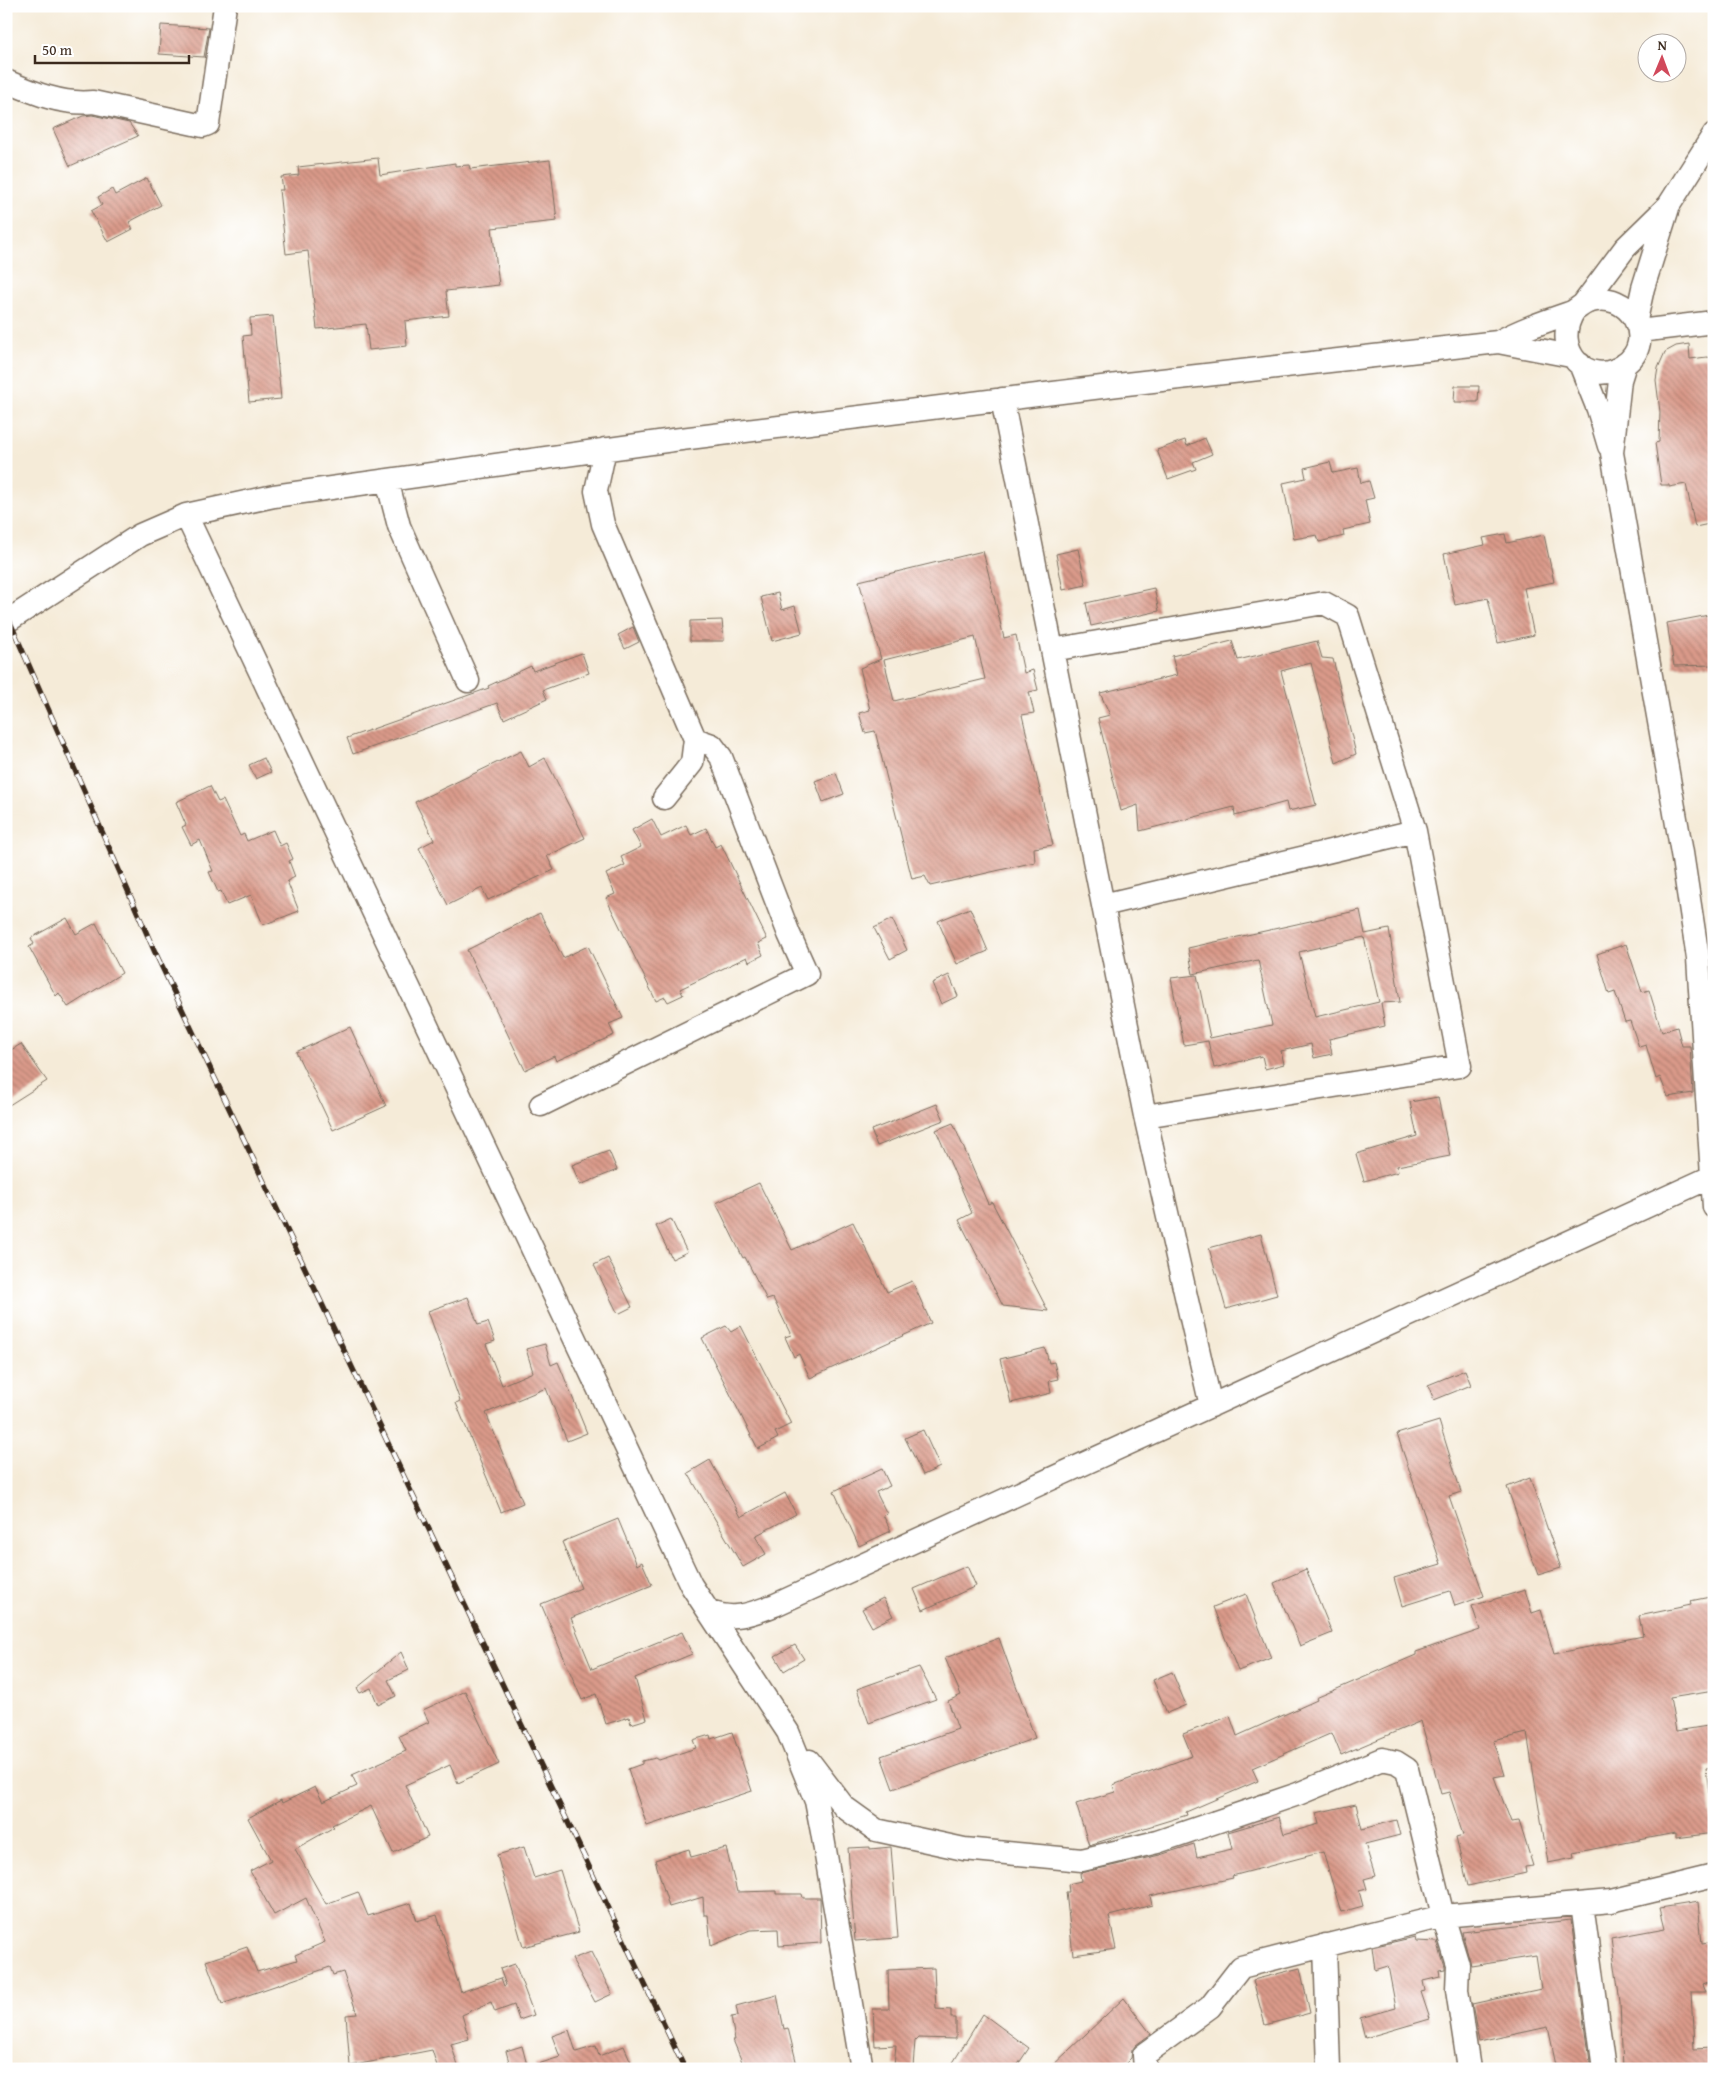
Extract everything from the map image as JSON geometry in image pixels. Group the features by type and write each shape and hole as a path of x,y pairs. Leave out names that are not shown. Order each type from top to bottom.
{"street":[{"path":"6,81 38,95 77,102 93,102 203,126 208,124 210,120 226,6"},
{"path":"1714,134 1669,205 1626,248 1567,322 1565,334 1567,346 1576,360 1598,409 1613,459 1682,853 1706,958 1711,1177 1714,1207"},
{"path":"1498,342 1576,360 1601,372 1614,370 1625,364 1633,356 1638,344 1642,288 1669,205"},
{"path":"6,622 140,535 186,515 274,496 605,449 1002,399 1498,342 1542,321 1596,299 1610,299 1630,310 1638,326"},
{"path":"1638,326 1714,322"},
{"path":"1613,459 1620,380 1625,364"},
{"path":"1002,399 1146,1116 1211,1406"},
{"path":"605,449 596,491 603,524 695,739 692,763 664,798"},
{"path":"387,480 399,526 468,681"},
{"path":"186,515 691,1585 788,1732 844,1807 876,1830 964,1849 1082,1860 1157,1842 1298,1794 1382,1760 1396,1762 1407,1769 1443,1916 1458,1965 1457,1990 1469,2069"},
{"path":"1052,650 1324,603 1348,616 1416,831 1460,1066 1146,1116"},
{"path":"541,1106 807,974 721,757 712,745 695,739"},
{"path":"1103,905 1416,831"},
{"path":"710,1612 727,1618 748,1615 775,1604 1711,1177"},
{"path":"788,1732 806,1772 816,1801 862,2069"},
{"path":"1145,2069 1144,2055 1210,2006 1241,1967 1443,1916 1611,1901 1714,1876"},
{"path":"1582,1904 1604,2069"},
{"path":"1324,1945 1328,2069"}],"building":[{"path":"161,25 209,28 204,57 159,54"},
{"path":"92,115 129,123 138,136 70,166 53,129 83,116"},
{"path":"378,158 380,175 455,163 455,166 469,165 470,169 550,160 557,221 492,228 499,285 446,291 449,316 405,321 407,346 369,350 366,324 317,329 308,251 286,254 279,190 283,190 281,177 299,175 298,167"},
{"path":"147,178 161,205 129,222 133,229 108,242 91,211 102,205 98,197 112,189 115,195"},
{"path":"273,316 281,399 249,402 243,336 251,335 250,318"},
{"path":"1689,344 1690,359 1707,357 1714,359 1714,523 1695,527 1686,484 1669,487 1669,485 1661,485 1655,443 1659,442 1660,412 1656,380 1658,368 1665,352 1676,346"},
{"path":"1455,386 1479,386 1478,402 1454,402"},
{"path":"1205,438 1212,454 1193,462 1196,469 1168,479 1157,450 1185,440 1187,446"},
{"path":"1330,462 1333,473 1358,468 1361,483 1369,481 1374,498 1365,500 1370,524 1343,530 1344,536 1319,542 1317,535 1294,539 1283,483 1306,478 1304,468"},
{"path":"1505,534 1507,543 1544,535 1554,582 1524,588 1534,635 1498,643 1488,598 1455,605 1444,554 1485,545 1483,538"},
{"path":"1078,549 1086,585 1063,590 1056,554"},
{"path":"983,551 1004,638 1016,635 1024,673 1033,670 1038,690 1029,692 1034,713 1022,715 1053,845 1034,848 1035,862 930,886 925,876 912,879 875,731 865,733 859,713 870,710 860,668 881,659 859,581","holes":["975,637 985,679 894,701 884,660"]},
{"path":"1154,588 1159,611 1091,626 1086,603"},
{"path":"778,593 782,610 795,606 802,633 772,641 761,597"},
{"path":"1714,614 1714,665 1674,666 1667,623"},
{"path":"722,620 724,641 690,641 690,621"},
{"path":"633,627 639,642 625,649 618,635"},
{"path":"1232,641 1238,660 1317,641 1322,658 1333,659 1356,754 1336,763 1311,663 1281,671 1316,805 1288,811 1286,802 1235,816 1234,807 1140,831 1138,805 1121,811 1098,718 1110,715 1100,693 1177,675 1172,656"},
{"path":"582,653 589,673 543,690 547,699 504,719 497,703 353,754 347,738 489,688 488,686 531,666 533,671"},
{"path":"521,751 529,767 545,758 585,838 547,856 554,870 488,900 482,888 448,905 419,848 434,840 415,802"},
{"path":"264,758 271,772 256,779 249,765"},
{"path":"836,773 844,794 823,802 815,781"},
{"path":"210,786 218,802 223,800 240,836 244,834 247,841 273,830 280,846 286,843 293,859 289,861 295,877 287,881 299,911 263,925 251,895 227,905 221,891 218,892 209,872 213,871 200,840 191,845 182,827 186,825 176,802"},
{"path":"652,819 661,837 686,825 691,835 706,828 715,847 721,844 767,939 758,943 763,955 749,962 747,957 680,989 683,995 668,1002 665,997 656,1001 606,898 615,894 606,874 625,865 621,857 641,847 632,830"},
{"path":"970,908 988,951 957,964 938,921"},
{"path":"1360,910 1365,934 1389,929 1400,1002 1381,1003 1385,1026 1329,1039 1332,1054 1314,1058 1311,1044 1281,1051 1284,1064 1265,1069 1262,1056 1214,1068 1208,1041 1184,1045 1171,978 1197,975 1210,1038 1272,1025 1258,960 1193,974 1188,948","holes":["1364,937 1379,1002 1315,1017 1299,952"]},
{"path":"540,913 563,958 588,946 623,1018 609,1024 614,1035 556,1061 554,1056 525,1070 467,950"},
{"path":"67,918 76,934 96,923 122,973 68,1007 59,993 56,996 29,947 34,944 31,938"},
{"path":"892,919 907,950 890,959 874,928"},
{"path":"1626,944 1642,992 1649,990 1662,1032 1677,1027 1682,1046 1690,1046 1693,1093 1668,1097 1660,1077 1656,1079 1646,1045 1639,1047 1630,1021 1625,1022 1615,992 1609,994 1597,954"},
{"path":"949,975 958,996 941,1004 932,983"},
{"path":"350,1027 386,1106 333,1130 296,1052"},
{"path":"21,1044 47,1081 6,1107 6,1053"},
{"path":"1438,1097 1450,1156 1397,1166 1398,1172 1364,1181 1356,1154 1417,1136 1410,1102"},
{"path":"937,1104 944,1120 877,1146 871,1130"},
{"path":"953,1123 988,1204 992,1202 1048,1311 1003,1306 959,1220 972,1213 936,1130"},
{"path":"609,1151 617,1170 580,1185 572,1165"},
{"path":"759,1183 792,1250 853,1222 887,1292 912,1281 931,1323 810,1378 799,1354 794,1357 785,1337 791,1335 773,1298 767,1300 745,1257 743,1258 716,1203"},
{"path":"671,1219 687,1252 672,1259 656,1226"},
{"path":"1261,1234 1277,1295 1226,1309 1209,1248"},
{"path":"608,1258 632,1307 618,1314 594,1265"},
{"path":"468,1297 478,1325 488,1322 495,1341 486,1344 502,1385 533,1372 526,1349 545,1344 551,1365 558,1362 587,1433 567,1441 546,1388 486,1413 523,1503 501,1512 456,1403 460,1401 428,1311"},
{"path":"726,1326 731,1332 741,1326 791,1424 775,1432 778,1438 758,1449 702,1338"},
{"path":"1045,1348 1049,1363 1054,1362 1058,1379 1049,1381 1051,1393 1011,1403 1000,1359"},
{"path":"1465,1370 1471,1385 1434,1400 1428,1385"},
{"path":"1439,1421 1461,1492 1449,1496 1484,1596 1455,1606 1450,1591 1402,1606 1394,1578 1441,1564 1397,1434"},
{"path":"923,1430 940,1467 923,1475 905,1438"},
{"path":"710,1460 741,1517 785,1493 796,1514 755,1536 766,1554 743,1567 688,1473"},
{"path":"882,1469 890,1486 876,1492 887,1514 883,1515 891,1531 859,1546 834,1491"},
{"path":"1530,1478 1561,1568 1538,1575 1507,1487"},
{"path":"618,1519 637,1565 642,1562 652,1585 571,1618 592,1669 682,1632 692,1654 635,1678 647,1719 631,1724 629,1717 606,1724 596,1694 582,1700 541,1604 581,1588 562,1542"},
{"path":"967,1566 976,1586 923,1610 914,1589"},
{"path":"1306,1569 1332,1633 1300,1646 1274,1583"},
{"path":"1525,1590 1532,1613 1541,1610 1554,1654 1643,1636 1639,1616 1691,1605 1690,1601 1710,1597 1714,1615 1714,1691 1670,1698 1676,1731 1714,1725 1714,1767 1706,1768 1714,1833 1675,1838 1675,1833 1573,1853 1574,1858 1548,1863 1527,1733 1493,1741 1504,1775 1494,1777 1511,1822 1519,1821 1533,1866 1525,1867 1526,1873 1468,1886 1456,1837 1463,1835 1449,1792 1441,1794 1421,1721 1341,1755 1332,1733 1252,1768 1258,1781 1186,1812 1187,1815 1089,1845 1076,1804 1115,1792 1113,1785 1192,1756 1183,1734 1230,1716 1237,1736 1317,1700 1316,1698 1416,1655 1416,1652 1480,1630 1472,1606"},
{"path":"1246,1594 1271,1658 1238,1671 1213,1607"},
{"path":"883,1598 893,1616 872,1627 862,1609"},
{"path":"999,1638 1035,1738 893,1789 881,1756 958,1729 948,1701 961,1695 945,1658"},
{"path":"795,1645 804,1659 784,1671 775,1656"},
{"path":"401,1652 409,1670 388,1680 396,1696 378,1705 371,1688 360,1693 357,1688"},
{"path":"919,1667 936,1699 869,1723 857,1689"},
{"path":"1172,1672 1186,1705 1167,1713 1153,1680"},
{"path":"465,1691 499,1764 458,1783 450,1765 405,1785 428,1837 393,1853 371,1806 332,1825 334,1827 295,1849 326,1904 358,1892 368,1916 411,1903 417,1921 437,1915 461,1992 501,1978 504,1986 506,1985 500,1969 515,1964 534,2015 519,2020 514,2005 495,2012 491,2002 462,2015 469,2039 451,2044 459,2069 438,2069 432,2050 350,2066 346,2015 357,2014 343,1972 333,1975 330,1967 222,2004 206,1961 247,1947 257,1972 297,1960 295,1955 325,1942 306,1898 274,1915 250,1871 271,1860 248,1818 281,1800 282,1803 315,1787 323,1802 357,1786 352,1775 406,1751 399,1736 429,1722 423,1710"},
{"path":"732,1732 752,1791 647,1826 628,1769 642,1764 642,1761 656,1758 659,1760 696,1748 693,1740 710,1735 711,1739"},
{"path":"1356,1804 1362,1829 1396,1820 1400,1835 1365,1844 1375,1876 1364,1879 1367,1889 1359,1891 1363,1906 1341,1912 1323,1852 1232,1876 1233,1878 1150,1896 1152,1905 1109,1916 1116,1949 1073,1955 1066,1892 1069,1892 1068,1884 1081,1881 1080,1873 1160,1855 1194,1844 1197,1857 1232,1849 1228,1832 1279,1817 1284,1834 1319,1824 1316,1813"},
{"path":"524,1847 534,1878 560,1870 579,1932 523,1947 497,1855"},
{"path":"870,1847 870,1849 891,1847 898,1938 855,1941 848,1848"},
{"path":"726,1848 737,1892 776,1891 776,1894 802,1894 803,1898 820,1898 821,1943 779,1946 778,1929 750,1930 711,1946 708,1915 704,1915 703,1897 669,1907 655,1860 689,1849 691,1857"},
{"path":"1698,1902 1702,1943 1714,1941 1714,1981 1703,1985 1706,1992 1691,1992 1694,2049 1712,2048 1713,2069 1623,2069 1620,2002 1611,1938 1665,1928 1660,1908"},
{"path":"1571,1920 1591,2069 1557,2069 1548,2027 1479,2042 1472,2004 1541,1989 1536,1956 1471,1966 1462,1932"},
{"path":"1415,1937 1416,1941 1437,1942 1445,1967 1445,1970 1439,1971 1440,1977 1423,1981 1425,1991 1421,1992 1430,2019 1365,2038 1360,2018 1396,2008 1388,1966 1375,1970 1372,1947"},
{"path":"591,1952 612,1994 595,2002 572,1959"},
{"path":"934,1968 936,2009 951,2010 951,2018 956,2018 956,2039 918,2038 915,2041 913,2067 894,2065 896,2045 875,2046 873,2009 889,2009 888,1970"},
{"path":"1300,1968 1310,2013 1265,2025 1253,1980"},
{"path":"777,1995 784,2029 788,2028 798,2069 745,2069 733,2040 735,2040 731,2017 738,2016 736,2006"},
{"path":"1124,1998 1151,2034 1136,2045 1132,2050 1131,2058 1120,2069 1049,2069"},
{"path":"983,2014 1029,2048 1015,2069 949,2069"},
{"path":"569,2030 576,2052 596,2046 599,2056 624,2046 634,2069 536,2069 535,2065 560,2057 552,2036"},
{"path":"522,2046 528,2069 511,2069 506,2051"}],"railway":[{"path":"6,613 154,950 685,2069"}]}
